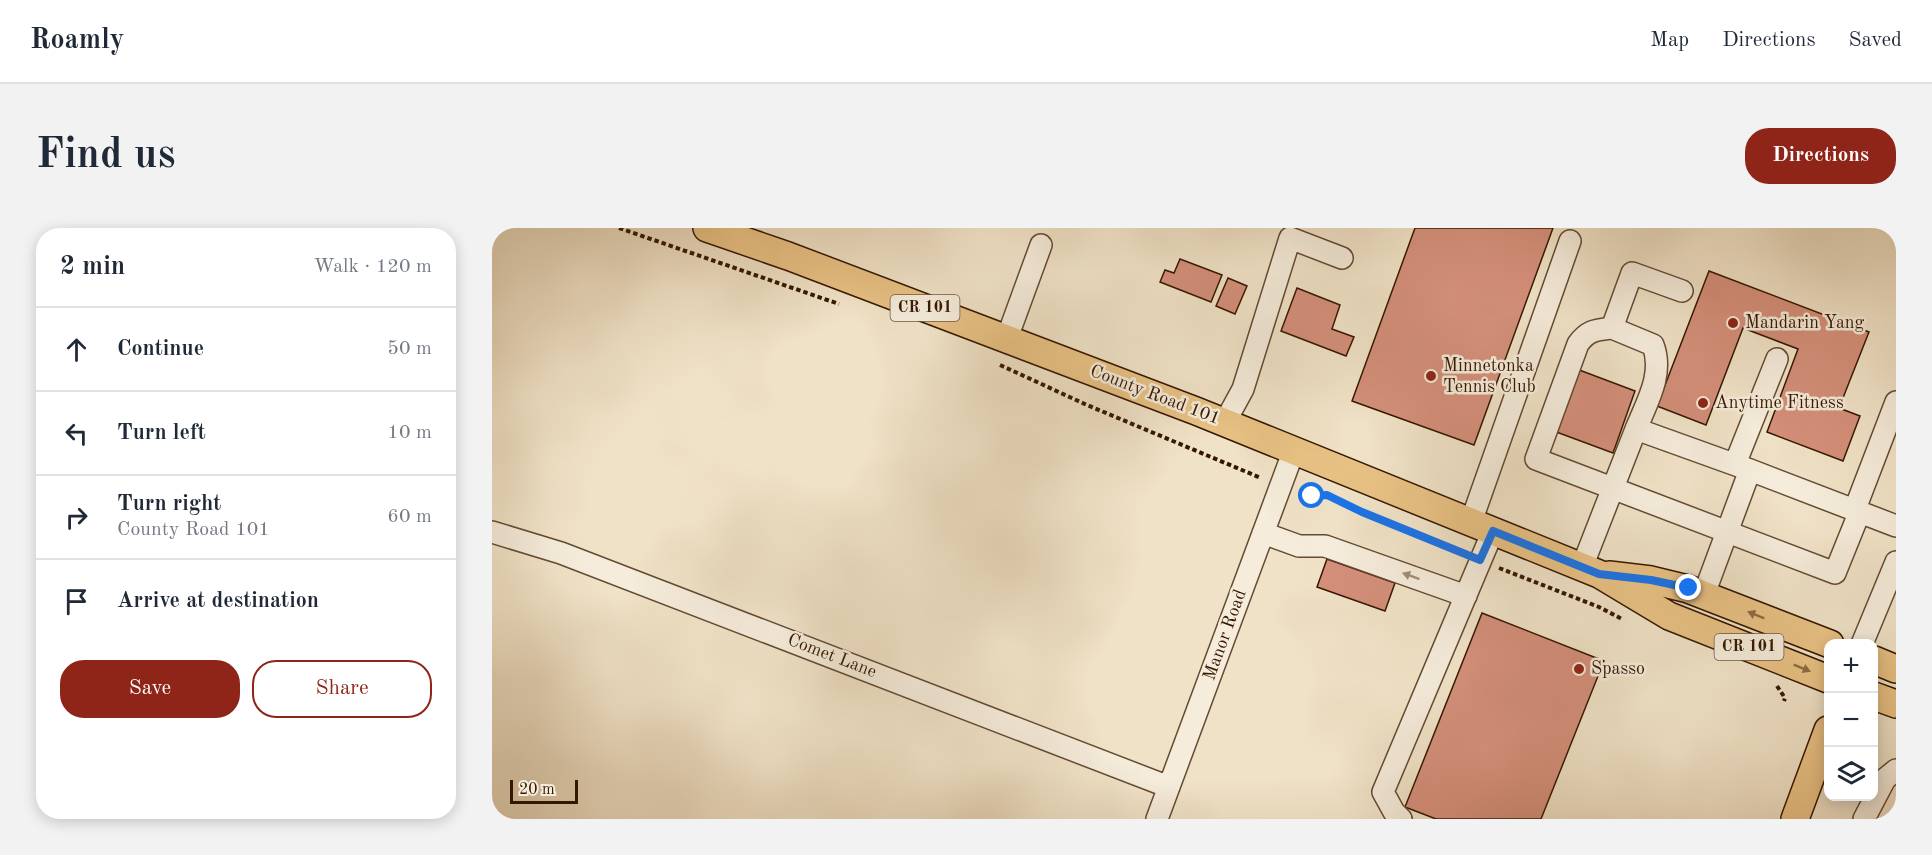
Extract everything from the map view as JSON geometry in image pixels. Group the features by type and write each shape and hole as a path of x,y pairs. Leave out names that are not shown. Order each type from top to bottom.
{"main road":[{"name":"County Road 101","path":"707,228 1007,338 1225,422 1591,570 1670,616 1824,677"},
{"name":"County Road 101","path":"1591,570 1651,580 1704,594 1824,642"},
{"path":"1878,662 1896,669"},
{"path":"1878,697 1896,704"},
{"path":"1795,819 1824,741"}],"street":[{"path":"1225,422 1242,389 1290,238 1342,258"},
{"path":"1401,819 1394,812 1383,792 1480,560 1482,526 1570,241"},
{"path":"1007,338 1041,245"},
{"path":"1612,328 1632,273 1682,291"},
{"path":"1591,570 1613,488 1654,387 1657,356 1653,345 1612,328 1596,330 1585,335 1578,344 1536,459 1613,488 1726,532 1835,573 1896,402"},
{"path":"1704,594 1726,532 1742,467 1777,359"},
{"path":"1636,429 1896,526"},
{"name":"Manor Road","path":"1157,819 1294,450"},
{"name":"Comet Lane","path":"492,532 561,553 1169,787"},
{"path":"1263,533 1299,546 1325,546 1466,596"},
{"path":"1864,639 1896,562"},
{"path":"1864,819 1884,779 1896,770"}],"path":[{"path":"619,228 841,305"},
{"path":"990,361 1087,405 1281,485 1312,496 1327,495 1362,512 1514,575 1599,607 1625,620"},
{"path":"1767,681 1778,687 1785,698 1784,701"}],"building":[{"path":"1415,228 1553,228 1474,445 1352,401"},
{"path":"1180,259 1222,275 1211,302 1160,282 1165,270 1174,273"},
{"path":"1709,271 1869,332 1839,408 1860,416 1843,461 1767,432 1798,349 1743,328 1706,425 1657,406"},
{"path":"1228,278 1247,286 1235,314 1216,306"},
{"path":"1297,288 1340,305 1332,329 1354,337 1346,356 1281,331"},
{"path":"1574,368 1635,391 1613,453 1551,430"},
{"path":"1327,559 1395,583 1385,611 1317,587"},
{"path":"1482,613 1604,661 1541,819 1436,819 1405,807"}],"place":[{"name":"Mandarin Yang","path":"1733,323"},
{"name":"Minnetonka Tennis Club","path":"1431,376"},
{"name":"Anytime Fitness","path":"1703,403"},
{"name":"Spasso","path":"1579,669"}],"route":[{"path":"1312,496 1327,495 1362,512 1436,540 1480,560 1493,531 1599,574 1651,580 1689,588"}]}
